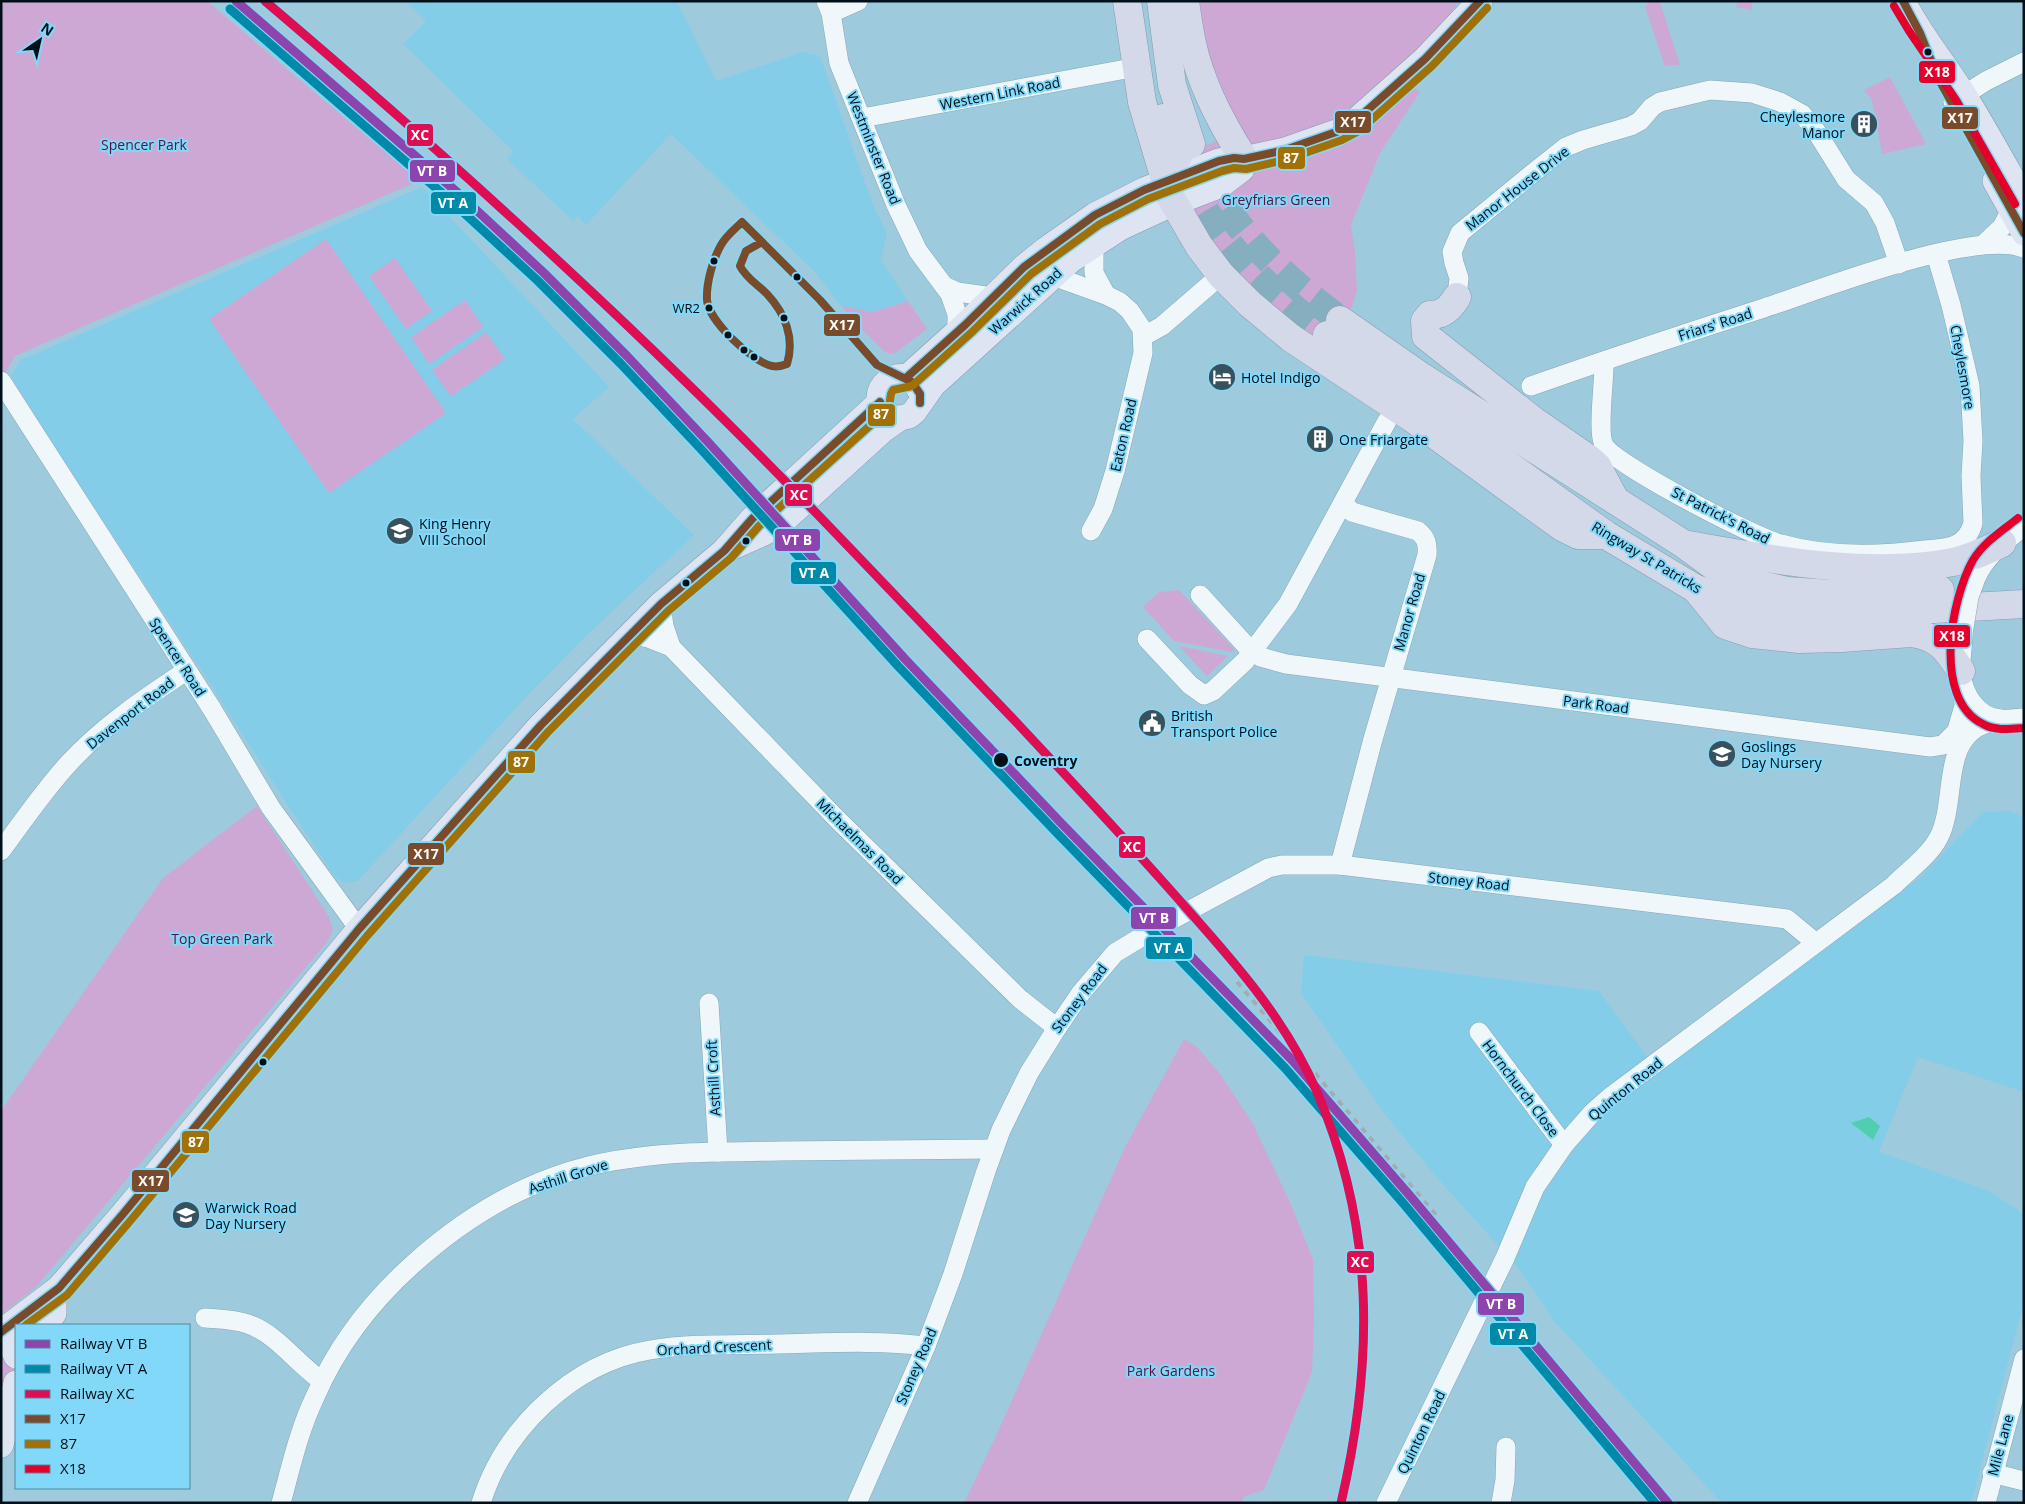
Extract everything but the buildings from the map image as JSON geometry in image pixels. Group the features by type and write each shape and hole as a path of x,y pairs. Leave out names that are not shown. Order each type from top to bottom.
{"highway":[{"path":"1128,1 1142,102 1169,192 1199,246 1220,275 1273,324 1377,394 1399,419 1562,527 1578,535 1606,534"},
{"path":"1142,1 1152,84 1165,127 1186,153 1172,84 1161,1"},
{"path":"1185,1 1192,44 1204,81 1232,142 1244,159"},
{"path":"1457,297 1449,309 1443,313 1430,315 1425,321 1426,336 1534,421 1589,459 1597,466 1616,502"},
{"name":"Ringway St Patricks","path":"2024,586 1830,594 1787,591 1726,575 1682,543 1419,375 1334,327 1606,534 1696,589 1758,609 1814,613 1898,612 2024,604"},
{"path":"1682,543 1762,557 1863,568 1918,567 1954,562 2002,543"},
{"path":"1696,589 1725,625 1740,630 1799,640 1911,633 1922,634 1934,639 1947,650 1962,676"}],"main road":[{"path":"1903,1 1920,33 1938,78 1958,99 2017,204 2024,233"},
{"path":"1244,159 1310,142 1354,122 1425,59 1472,6"},
{"name":"Warwick Road","path":"812,480 880,402 880,390 887,381 895,377 906,378 1024,267 1045,250 1095,215 1169,192 1221,185 1242,169 1244,159"},
{"name":"Warwick Road","path":"24,1324 123,1214 359,929 541,725 661,604 724,551 735,536 758,526 812,480 900,418 911,415 941,377 1071,260 1094,243 1120,228 1169,192"},
{"path":"906,378 916,385 920,391 920,403"},
{"path":"880,402 885,412 900,418"},
{"path":"47,1324 54,1313 54,1293"},
{"path":"1,1445 15,1387"}],"street":[{"path":"829,7 858,1"},
{"name":"Westminster Road","path":"829,7 839,63 896,205 918,251 956,306 957,332"},
{"path":"1958,99 1986,81 2024,62"},
{"name":"Western Link Road","path":"862,118 1137,68"},
{"name":"Manor House Drive","path":"1457,297 1459,278 1452,252 1454,243 1460,233 1566,147 1582,140 1631,126 1640,121 1652,107 1660,102 1702,91 1752,93 1780,102 1802,114 1808,120 1846,179 1874,203 1885,223 1899,264"},
{"path":"1984,244 2002,227 2017,204"},
{"path":"1094,243 1094,273 1106,295"},
{"path":"1984,244 2024,248"},
{"name":"Friars' Road","path":"1531,386 1604,360 1899,264 1984,244"},
{"name":"Cheylesmore","path":"1936,254 1951,305 1970,386 1973,523 1968,536 1963,541"},
{"path":"1024,267 1106,295 1120,302 1138,320 1144,336 1162,326 1220,275"},
{"path":"944,286 957,292 993,297"},
{"name":"Eaton Road","path":"1091,531 1102,509 1115,472 1143,353 1144,336"},
{"name":"St Patrick's Road","path":"1604,360 1605,374 1601,434 1604,446 1614,456 1632,468 1745,529 1780,544 1841,553 1912,552 1954,546 1963,541"},
{"name":"Spencer Road","path":"1,381 212,709 271,808 359,929"},
{"path":"1147,640 1190,685 1204,695 1214,691 1245,660 1288,604 1343,503 1399,419"},
{"name":"Manor Road","path":"1340,865 1428,545 1425,537 1418,531 1352,512 1343,503"},
{"name":"Quinton Road","path":"1951,788 1952,746 1949,738 1965,700 1962,676 1963,634 1969,597 1982,564 2002,543 2024,526"},
{"path":"1200,596 1251,651"},
{"name":"Michaelmas Road","path":"661,604 664,626 671,647"},
{"name":"Michaelmas Road","path":"631,634 671,647 837,819 1028,1006 1056,1028"},
{"name":"Park Road","path":"1251,651 1261,657 1286,664 1919,745 1930,746 1949,738"},
{"name":"Davenport Road","path":"1,851 7,829 70,762 100,733 145,698 186,671"},
{"path":"1962,676 1969,698 1978,710 1987,716 2000,719 2024,718"},
{"name":"Quinton Road","path":"1386,1503 1505,1258 1535,1187 1564,1145 1593,1112 1617,1092 1894,885 1932,848 1939,837 1944,823 1955,757 1966,737 1977,728 2000,719"},
{"name":"Stoney Road","path":"857,1503 926,1346 953,1274 994,1149 1020,1090 1056,1028 1080,994 1115,953 1153,930 1268,868 1282,865 1340,865 1787,919 1816,943"},
{"name":"Asthill Croft","path":"708,1003 718,1152"},
{"name":"Hornchurch Close","path":"1479,1032 1564,1145"},
{"name":"Asthill Grove","path":"281,1503 302,1428 322,1381 351,1333 385,1291 450,1233 493,1204 543,1181 602,1163 648,1156 718,1152 994,1149"},
{"path":"205,1318 241,1322 254,1326 268,1335 322,1381"},
{"name":"Orchard Crescent","path":"481,1503 498,1460 530,1419 574,1381 601,1365 649,1350 711,1345 901,1343 926,1346"},
{"name":"Mile Lane","path":"1986,1503 1992,1473 2024,1358"},
{"path":"1501,1503 1505,1480 1506,1448"},
{"path":"1992,1473 2024,1481"}],"shaded area":[{"path":"406,1 676,1 716,81 802,52 820,56 873,205 887,233 881,260 908,301 872,312 841,306 816,273 671,134 586,225 578,216 573,221 507,159 514,152 403,44 426,21"},
{"name":"King Henry VIII School","path":"422,187 609,387 573,419 694,535 586,636 529,694 357,881 345,883 335,877 53,444 11,376 21,360"},
{"path":"2010,811 2024,818 2024,1092 1918,1057 1879,1152 1987,1190 2024,1214 2024,1302 1971,1503 1722,1503 1555,1322 1519,1269 1432,1172 1384,1113 1301,993 1304,955 1599,991 1656,1069 1821,947 1922,876 1983,812"},
{"path":"1869,1117 1880,1126 1873,1140 1851,1123"}],"green space":[{"name":"Spencer Park","path":"1,1 207,1 419,181 15,356 1,380"},
{"name":"Greyfriars Green","path":"1192,1 1460,1 1356,132 1383,115 1415,88 1420,92 1380,153 1351,225 1355,251 1357,291 1352,307 1321,342 1284,318 1227,267 1165,161 1212,143 1231,133"},
{"path":"1650,1 1660,2 1680,65 1665,66 1645,7"},
{"path":"1738,1 1752,1 1752,10 1736,7"},
{"path":"1890,77 1926,144 1882,154 1872,100 1864,90"},
{"path":"326,239 446,413 329,493 209,319"},
{"path":"395,258 432,311 406,329 369,276"},
{"path":"465,300 483,327 429,364 411,337"},
{"path":"908,301 927,329 895,353 890,354 885,352 861,329 841,306 872,312"},
{"path":"486,332 505,359 451,396 432,370"},
{"path":"1179,590 1235,650 1232,652 1174,641 1143,607 1159,592"},
{"path":"1179,646 1228,656 1207,676"},
{"name":"Top Green Park","path":"257,806 328,915 333,930 328,941 36,1287 1,1315 1,1111 163,878"},
{"name":"Park Gardens","path":"1184,1039 1197,1047 1221,1075 1253,1124 1289,1200 1313,1259 1314,1319 1312,1372 1264,1490 1245,1496 1241,1503 964,1503 996,1436 1125,1147"},
{"path":"1,1344 15,1355 15,1387 1,1445"}],"tunnel":[{"path":"1185,174 1188,182 1228,243 1274,291 1327,335"},
{"path":"1226,208 1251,240 1278,268 1339,319"}],"railway":[{"path":"1237,982 1436,1215"}],"transit line":[{"path":"236,1 458,193 544,273 627,356 708,442 905,659 1063,825 1293,1061 1411,1197 1668,1503"},
{"name":"X17","path":"906,378 965,325 1024,267 1095,215 1144,190 1219,161 1234,158 1244,159 1285,150 1339,131 1354,122 1425,59 1480,1"},
{"name":"X17","path":"1903,1 1920,33 1938,78 2024,233"},
{"name":"X18","path":"1894,6 1956,100 2015,204"},
{"name":"87","path":"27,1324 67,1295 367,936 548,732 668,611 731,558 759,526 875,421 889,407 893,390 912,386 972,332 1031,274 1100,224 1148,199 1222,171 1234,168 1246,169 1288,159 1342,140 1359,131 1432,66 1487,8"},
{"path":"230,9 451,201 537,280 620,363 898,666 1285,1068 1403,1203 1655,1503"},
{"name":"X17","path":"742,222 762,242 746,251 740,266 779,309 789,335 790,345 787,364 772,366 754,357 732,339 709,308 707,300 708,286 715,257 725,239 742,222"},
{"name":"X17","path":"762,242 820,300 877,365 912,382 920,394 920,403"},
{"name":"X17","path":"1,1332 59,1288 123,1214 359,929 541,725 661,604 724,551 752,519 880,402"},
{"name":"X18","path":"2018,518 1988,542 1973,560 1958,599 1953,622 1951,647 1952,671 1957,693 1967,711 1983,724 1992,728 2024,728"}],"rail line":[{"name":"XC","path":"265,1 428,142 535,239 733,428 1017,723 1146,862 1243,974 1276,1018 1305,1066 1336,1143 1350,1194 1359,1244 1363,1295 1363,1346 1352,1450 1341,1503"}],"place":[{"name":"Cheylesmore Manor","path":"1864,124"},
{"name":"WR2","path":"709,308"},
{"name":"Hotel Indigo","path":"1222,377"},
{"name":"One Friargate","path":"1320,439"},
{"name":"King Henry VIII School","path":"400,531"},
{"name":"British Transport Police","path":"1152,723"},
{"name":"Goslings Day Nursery","path":"1722,754"},
{"name":"Coventry","path":"1001,760"},
{"name":"Warwick Road Day Nursery","path":"186,1215"}]}
